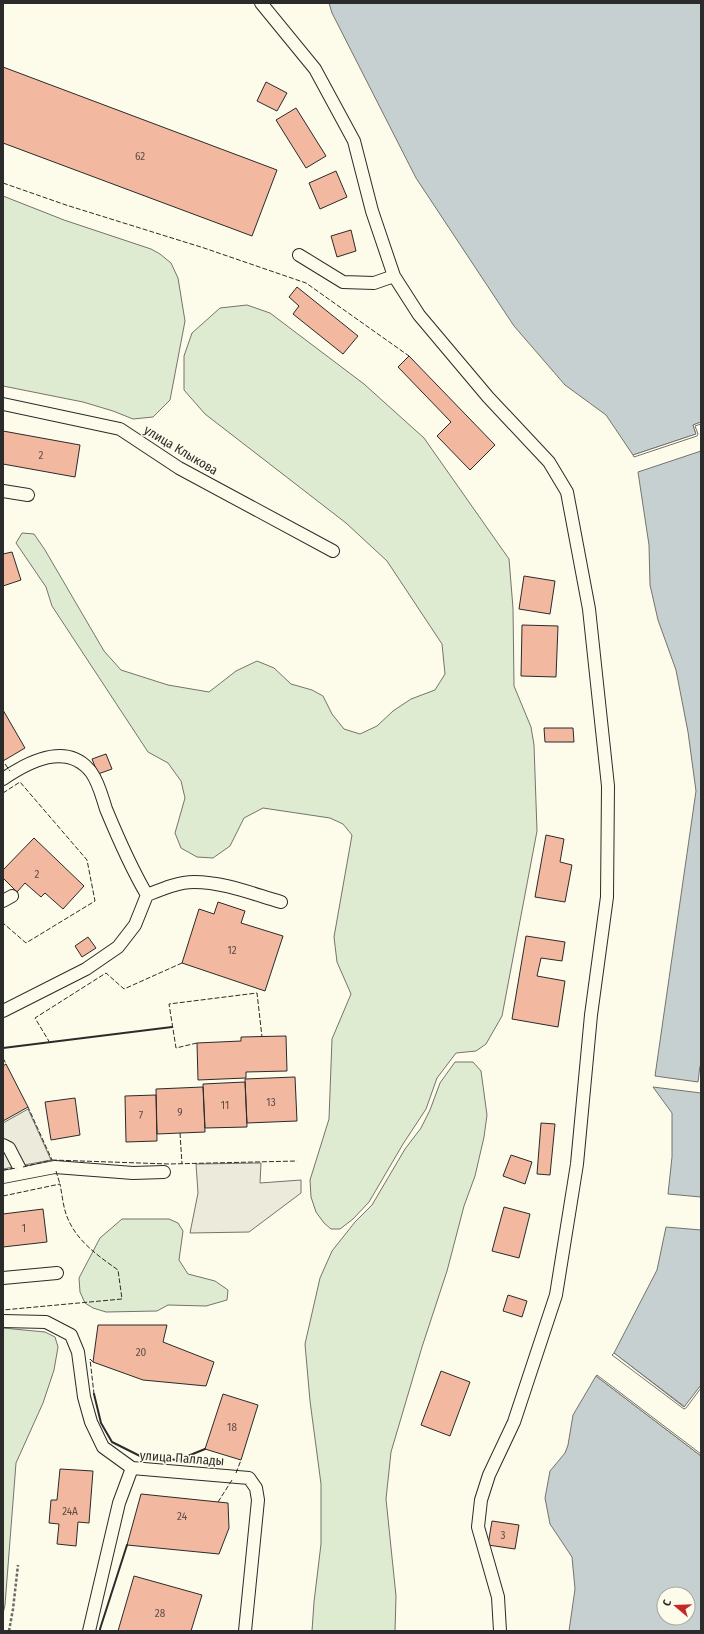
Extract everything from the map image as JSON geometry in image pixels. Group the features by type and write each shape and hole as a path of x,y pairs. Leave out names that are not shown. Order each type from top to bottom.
{"lane":[{"path":"261,3 315,69 354,141 372,211 394,276 419,315 488,397 549,462 567,492 589,609 608,786 607,896 591,1015 577,1164 556,1295 514,1422 489,1475 481,1500 478,1527 498,1597 500,1631"},
{"path":"299,255 344,282 374,283 394,276"},
{"name":"улица Клыкова","path":"3,404 120,429 179,468 333,551"},
{"path":"3,491 28,495"},
{"path":"3,779 20,768 45,757 68,757 82,764 91,772 100,788 106,808 147,895 135,925 118,946 86,969 3,1012"},
{"path":"147,895 174,885 193,882 213,883 281,902"},
{"path":"3,1145 9,1148 22,1173"},
{"path":"3,1177 56,1167 133,1173 164,1172"},
{"path":"3,1278 57,1273"},
{"name":"улица Паллады","path":"3,1321 46,1322 71,1335 78,1352 84,1397 91,1422 103,1447 132,1468 249,1478 256,1488 258,1500 245,1631"},
{"path":"89,1631 119,1503 132,1468"}],"path":[{"path":"9,1631 14,1609 18,1565"}],"green space":[{"path":"3,196 64,220 151,249 171,263 178,278 185,321 170,400 153,417 133,419 83,402 3,386"},
{"path":"247,305 270,313 364,384 424,438 509,559 513,608 514,686 531,727 534,745 537,831 502,1016 486,1044 476,1051 456,1053 437,1078 426,1109 403,1144 369,1202 353,1219 340,1229 331,1229 324,1223 316,1212 311,1197 310,1180 329,1119 332,1039 351,994 337,962 334,937 352,835 343,824 330,818 263,808 244,818 230,846 213,858 197,857 181,848 175,833 185,798 181,781 168,763 148,752 52,606 46,587 16,543 22,533 34,534 45,550 104,651 121,670 168,685 209,692 236,671 257,661 274,668 291,684 312,690 323,696 332,714 344,729 360,734 377,726 393,711 411,699 435,690 445,674 442,644 387,561 346,523 205,414 184,390 184,356 192,333 220,308"},
{"path":"455,1062 473,1062 481,1071 487,1115 484,1137 475,1176 464,1206 447,1271 422,1347 391,1452 386,1499 396,1596 395,1631 312,1631 321,1544 321,1484 310,1401 305,1344 320,1278 332,1251 355,1222 372,1205 405,1149 421,1128 430,1110 440,1083"},
{"path":"122,1219 169,1219 178,1223 183,1231 179,1260 188,1274 215,1281 228,1290 227,1300 206,1306 168,1305 157,1311 106,1312 93,1308 85,1303 80,1292 79,1278 100,1238"},
{"path":"3,1328 45,1332 55,1337 58,1347 54,1370 43,1403 16,1463 5,1605 3,1614"}],"shaded area":[{"path":"329,3 701,3 701,422 693,425 696,434 633,455 606,415 565,385 514,326 416,178 332,13"},
{"path":"701,451 701,1066 698,1082 655,1076 696,791 688,732 676,670 658,620 650,585 649,545 638,472"},
{"path":"653,1087 701,1093 701,1197 668,1194 672,1157 672,1113"},
{"path":"28,1109 51,1160 3,1169 3,1123"},
{"path":"261,1163 260,1183 301,1180 301,1193 249,1232 190,1233 198,1193 196,1164"},
{"path":"666,1227 701,1230 701,1385 685,1407 614,1353 657,1270"},
{"path":"596,1376 701,1456 701,1631 569,1631 575,1589 572,1557 550,1524 545,1498 550,1471 565,1453 568,1445 573,1415"}],"pier":[{"path":"701,422 701,424 695,426 698,434 697,436 634,457 633,455 696,434 693,425"},
{"path":"614,1353 684,1407 701,1385 701,1388 684,1409 612,1355"},
{"path":"597,1375 701,1454 701,1456 596,1376"}],"building":[{"path":"3,67 277,170 252,236 3,143"},
{"path":"266,82 287,93 277,111 257,101"},
{"path":"296,108 326,156 306,168 276,120"},
{"path":"336,171 347,197 320,209 309,183"},
{"path":"351,230 356,251 337,257 331,236"},
{"path":"297,287 358,336 343,354 293,314 299,306 289,297"},
{"path":"409,356 495,445 470,470 437,436 451,422 398,367"},
{"path":"3,431 80,445 75,477 3,464"},
{"path":"12,552 21,580 3,586 3,554"},
{"path":"524,576 555,581 550,614 519,609"},
{"path":"522,625 558,626 556,677 521,676"},
{"path":"3,710 25,748 3,761"},
{"path":"544,728 573,728 574,742 545,742"},
{"path":"106,754 112,769 98,774 92,759"},
{"path":"546,835 564,839 560,862 572,865 565,902 535,897"},
{"path":"34,838 84,886 63,909 45,893 41,897 25,883 17,892 3,878 3,870"},
{"path":"218,902 245,911 241,923 283,936 265,991 182,963 199,909 214,914"},
{"path":"526,936 565,942 562,961 541,958 537,976 565,981 558,1027 512,1019"},
{"path":"88,937 96,948 82,957 75,946"},
{"path":"286,1036 287,1071 246,1072 246,1078 198,1080 197,1043 241,1041 241,1037"},
{"path":"6,1064 28,1107 3,1121 3,1066"},
{"path":"295,1077 297,1121 247,1123 245,1079"},
{"path":"245,1082 247,1127 205,1128 203,1084"},
{"path":"203,1087 205,1132 157,1134 156,1089"},
{"path":"156,1095 157,1141 126,1142 125,1096"},
{"path":"75,1098 80,1135 51,1140 45,1102"},
{"path":"541,1123 555,1124 550,1175 537,1174"},
{"path":"511,1155 532,1162 525,1184 503,1176"},
{"path":"504,1207 530,1214 519,1258 492,1251"},
{"path":"43,1209 47,1242 3,1247 3,1214"},
{"path":"508,1295 527,1301 522,1317 503,1311"},
{"path":"98,1325 167,1325 163,1342 214,1362 206,1386 143,1380 93,1362"},
{"path":"441,1371 470,1382 450,1436 421,1425"},
{"path":"223,1394 258,1405 241,1460 205,1449"},
{"path":"60,1469 93,1471 89,1523 78,1522 76,1546 57,1544 59,1524 49,1523 51,1500 57,1500"},
{"path":"141,1494 228,1503 229,1528 219,1554 127,1545"},
{"path":"492,1521 519,1525 515,1549 488,1545"},
{"path":"134,1576 202,1595 191,1631 118,1631"}],"fence":[{"path":"3,183 66,205 204,248 306,283 409,356"},
{"path":"5,764 10,771"},
{"path":"3,793 20,782 87,860 95,901 26,943 3,923"},
{"path":"50,1043 35,1018 106,973 124,989 182,963"},
{"path":"197,1043 176,1048 169,1004 257,993 262,1037"},
{"path":"3,1058 6,1064"},
{"path":"23,1167 52,1160 28,1107"},
{"path":"180,1133 182,1164"},
{"path":"52,1160 169,1164 297,1161"},
{"path":"3,1170 17,1168"},
{"path":"56,1171 60,1184"},
{"path":"3,1196 60,1184 66,1214 75,1232 95,1253 118,1270 122,1299 3,1310"},
{"path":"93,1362 90,1359 94,1394"},
{"path":"236,1473 241,1460"},
{"path":"218,1502 232,1480"}],"wall":[{"path":"3,1048 172,1027"},
{"path":"94,1394 101,1423 112,1442 142,1457 178,1460 205,1449"},
{"path":"100,1631 127,1545"}]}
